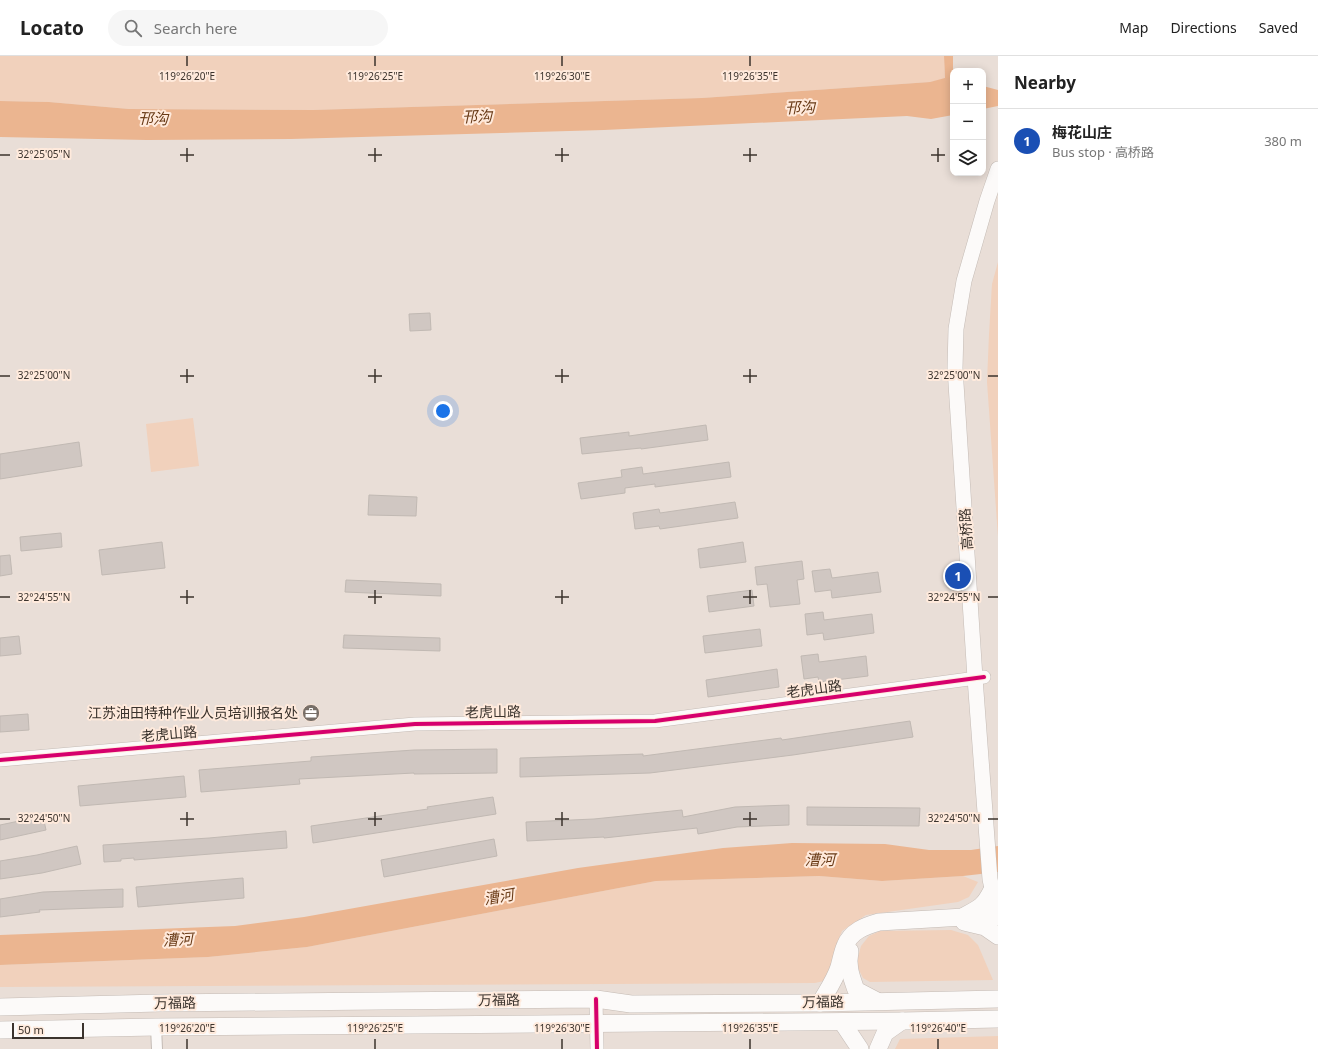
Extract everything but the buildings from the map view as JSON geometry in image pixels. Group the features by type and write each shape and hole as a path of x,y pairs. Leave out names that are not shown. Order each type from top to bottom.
{"main road":[{"name":"高桥路","path":"998,169 987,201 964,282 956,329 955,368 992,836 991,884 998,917"},
{"name":"高桥路","path":"980,677 964,366 966,325 972,286 998,198"},
{"name":"高桥路","path":"992,836 998,861"},
{"path":"964,920 979,909 988,898 991,884"},
{"path":"877,1001 856,990 849,971 848,958 851,947 856,938 867,931 880,927 998,917"},
{"path":"820,1002 830,987 839,968 845,945 851,936 863,926 879,922 964,920 985,927 998,936"},
{"name":"万福路","path":"0,1007 160,1003 596,999 631,1004 998,998"},
{"name":"万福路","path":"0,1030 156,1027 842,1022 998,1019"},
{"path":"878,1049 885,1033 902,1021"},
{"path":"842,1022 860,1049"}],"street":[{"name":"老虎山路","path":"0,760 415,724 655,721 980,677"},
{"path":"596,999 597,1049"},
{"path":"156,1027 157,1049"}],"shaded area":[{"path":"0,56 944,56 945,79 930,82 702,98 313,110 129,109 49,102 0,101"},
{"path":"998,262 998,537 987,382 992,284"},
{"path":"193,418 199,466 151,472 146,424"},
{"path":"819,876 882,881 963,876 978,882 969,897 958,902 866,915 842,931 836,946 833,971 824,981 815,983 0,987 0,965 208,957 307,947 656,881"},
{"path":"951,930 968,935 978,945 993,980 870,982 863,978 858,968 858,957 861,946 869,936 880,931"},
{"path":"998,1036 998,1049 895,1049 900,1039"}],"water":[{"name":"邗沟","path":"944,56 953,56 953,68 950,68 950,116 931,119 907,116 604,130 291,139 147,140 0,137 0,101 49,102 129,109 313,110 702,98 930,82 945,78"},
{"path":"986,87 998,90 998,106 986,108"},
{"name":"漕河","path":"792,843 885,844 929,850 971,850 998,846 998,872 963,876 882,881 819,876 656,881 307,947 208,957 0,965 0,935 235,926 304,917 578,868 723,848"}],"cycle path":[{"path":"0,760 415,724 655,721 984,677"},
{"path":"596,999 597,1049"}],"place":[{"name":"梅花山庄","path":"958,576"},
{"name":"江苏油田特种作业人员培训报名处","path":"311,713"}]}
